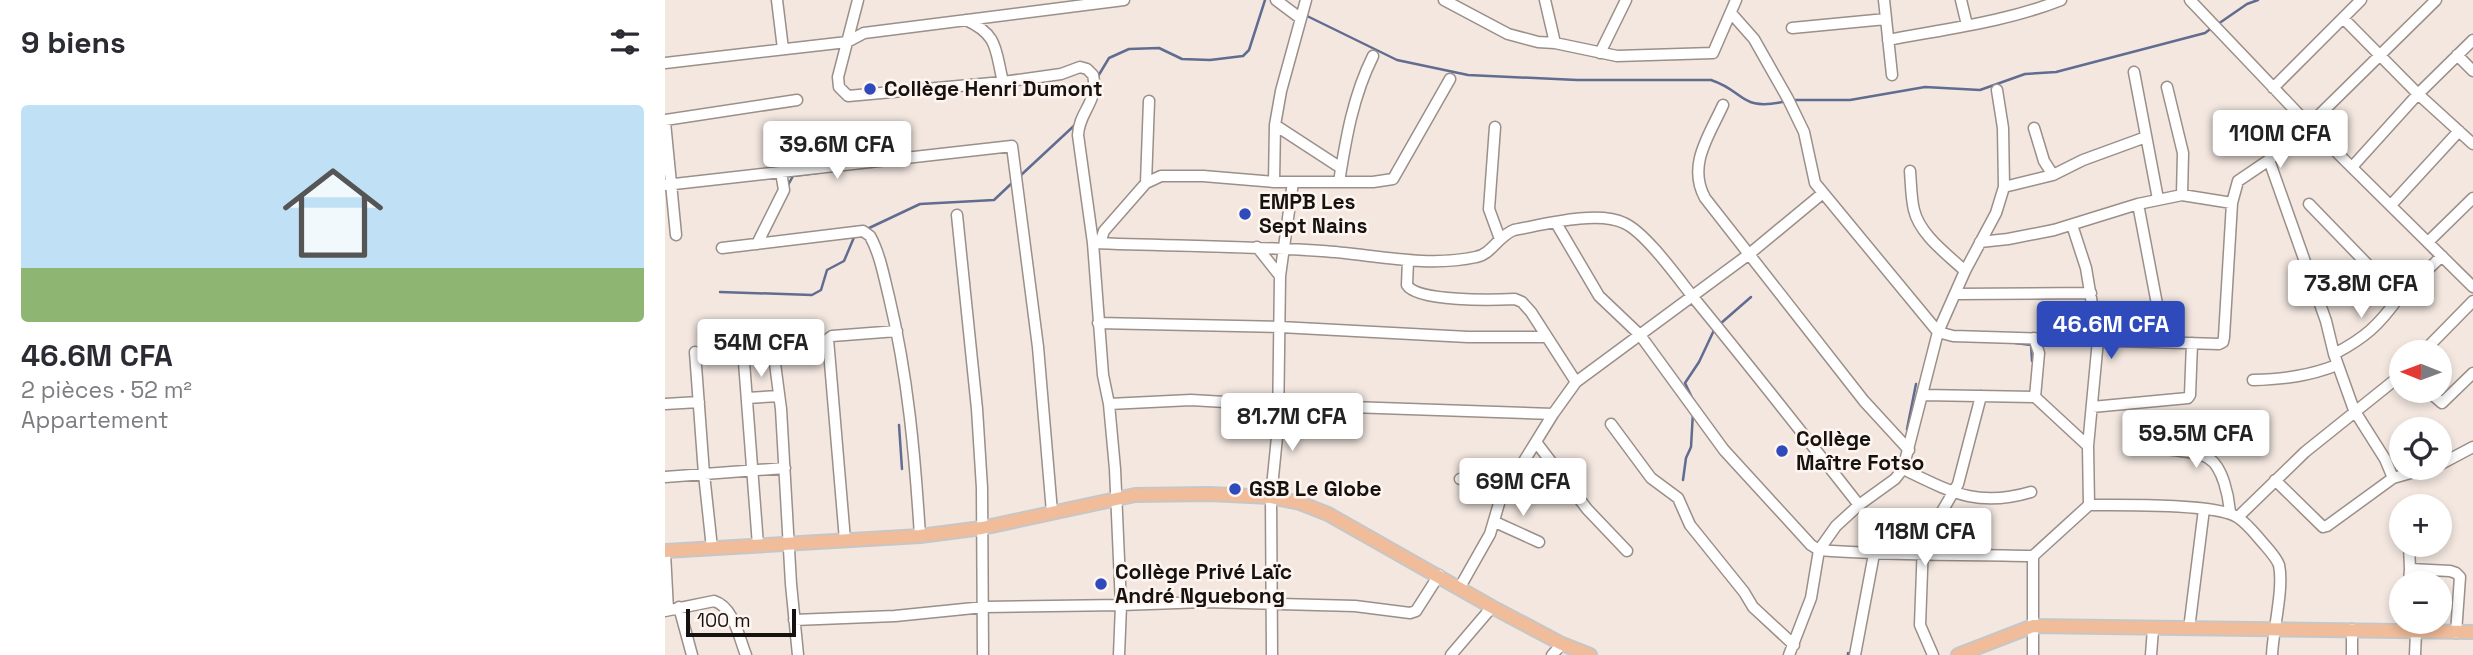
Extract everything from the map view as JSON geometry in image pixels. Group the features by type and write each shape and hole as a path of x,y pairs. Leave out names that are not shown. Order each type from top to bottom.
{"main road":[{"path":"665,552 920,536 982,528 1116,499 1160,494 1271,497 1300,503 1328,514 1492,607 1562,644 1590,655"},
{"path":"1958,655 2032,626 2153,629 2389,628"},
{"path":"2452,633 2473,632"}],"street":[{"path":"777,0 783,49"},
{"path":"858,0 838,83 848,96 1003,82 1062,74 1080,67 1093,75 1095,95 1078,131 1096,243 1098,323 1109,404 1121,606 1119,655"},
{"path":"665,63 847,42 864,33 1075,3 1124,0"},
{"path":"1276,0 1300,18"},
{"path":"1274,182 1275,125 1281,91 1305,0"},
{"path":"1444,0 1508,34 1617,56 1713,53 1736,0"},
{"path":"1545,0 1555,43"},
{"path":"1600,53 1626,0"},
{"path":"1884,0 1892,75"},
{"path":"1961,0 1967,25"},
{"path":"1888,40 2042,8 2061,0"},
{"path":"2190,0 2309,125 2473,287"},
{"path":"2273,88 2361,0"},
{"path":"1731,13 1755,39 1778,78 1804,132 1812,178 1938,332 1953,336 2219,344 2224,337 2232,203 2238,181 2269,160 2309,125 2436,0"},
{"path":"2343,18 2418,94 2473,144"},
{"path":"966,19 990,35 1003,82"},
{"path":"1792,28 1885,19"},
{"path":"2352,167 2418,94 2473,40"},
{"path":"1339,182 1349,123 1358,90 1373,55"},
{"path":"2456,55 2473,71"},
{"path":"2134,72 2158,199"},
{"path":"1096,243 1146,183 1161,176 1203,176 1274,182 1388,180 1397,175 1450,79"},
{"path":"2167,87 2183,153 2182,195"},
{"path":"1611,424 1651,478 1678,498 1690,525 1753,607 1791,650 1811,598 1819,550 1836,526 1895,479 1903,469 1938,332 1965,271 1996,214 2004,187 2003,128 1997,90"},
{"path":"676,235 668,185 665,121 797,100"},
{"path":"1146,183 1149,102"},
{"path":"1723,104 1697,164 1697,179 1705,198 1864,401 1909,450"},
{"path":"1275,125 1341,168"},
{"path":"1495,127 1489,209 1500,239"},
{"path":"2034,128 2044,161 2053,174"},
{"path":"2391,205 2459,131"},
{"path":"2004,187 2053,174 2146,137"},
{"path":"668,185 1012,146 1038,347 1052,512"},
{"path":"2269,160 2326,321 2337,365 2354,410 2389,468"},
{"path":"1910,171 1918,220 1929,236 1965,271"},
{"path":"757,244 784,190 781,172"},
{"path":"1272,655 1271,497 1277,445 1280,276 1293,182"},
{"path":"1460,587 1495,522 1500,500 1576,382 1748,255 1823,193"},
{"path":"1980,242 2026,236 2138,204 2182,195 2232,203"},
{"path":"2138,204 2164,341"},
{"path":"2309,204 2399,297"},
{"path":"2428,242 2471,204"},
{"path":"957,215 977,409 984,607 983,655"},
{"path":"1096,243 1284,248 1408,260 1474,258 1484,255 1514,230 1599,218 1626,223 1641,236 1736,347 1859,505"},
{"path":"1556,223 1599,296 1640,335 1724,450 1805,540 1819,550 1874,554 2033,556 2089,505 2204,509 2234,515"},
{"path":"2072,225 2086,268 2098,340 2088,446 2089,505"},
{"path":"722,248 867,233 873,242 897,331 912,427 920,536"},
{"path":"1257,247 1280,276"},
{"path":"2334,354 2368,335 2399,297 2442,256"},
{"path":"1408,260 1407,285 1413,292 1458,299 1514,299 1521,302 1531,312 1576,382"},
{"path":"1955,293 2091,293"},
{"path":"2435,340 2473,301"},
{"path":"1098,323 1280,327 1468,337 1547,337"},
{"path":"845,540 828,339 832,336 897,331"},
{"path":"2033,338 2039,353 2035,397"},
{"path":"2039,353 2050,339"},
{"path":"2092,407 2188,398 2192,343"},
{"path":"695,352 703,474 712,548"},
{"path":"774,356 785,468 795,654"},
{"path":"744,362 758,545"},
{"path":"2253,380 2287,379 2313,374 2337,365"},
{"path":"2452,393 2473,373"},
{"path":"2234,515 2354,410 2389,384"},
{"path":"1923,395 2035,397 2088,446"},
{"path":"747,398 779,396"},
{"path":"1933,655 1920,625 1921,553 1927,535 1954,494 1963,470 1981,396"},
{"path":"1109,404 1191,400 1278,405 1307,402 1350,407 1553,414"},
{"path":"665,404 699,402"},
{"path":"1536,442 1587,509 1627,551"},
{"path":"2148,447 2207,457 2213,461 2234,515 2272,554 2279,567 2278,612 2272,655"},
{"path":"2452,458 2473,447"},
{"path":"665,477 785,468"},
{"path":"1903,469 1954,494 1990,498 2015,497 2031,492"},
{"path":"1460,479 1513,478"},
{"path":"2275,480 2323,527 2390,480"},
{"path":"2189,629 2204,509"},
{"path":"1495,522 1539,542"},
{"path":"665,552 666,610 715,601 725,606 746,655"},
{"path":"1855,655 1874,554"},
{"path":"2033,556 2033,655"},
{"path":"2410,557 2410,569 2450,571 2460,577 2456,633"},
{"path":"794,620 984,607 1205,602 1272,602 1414,612 1439,575"},
{"path":"679,607 692,655"},
{"path":"1451,655 1492,607"},
{"path":"2151,655 2153,629"},
{"path":"2352,629 2352,655"},
{"path":"2411,634 2414,655"},
{"path":"1552,655 1562,644"}],"waterway":[{"path":"1097,78 1109,58 1129,49 1159,48 1182,59 1210,60 1243,56 1249,50 1265,0"},
{"path":"2218,24 2247,4 2258,0"},
{"path":"1305,15 1397,60 1468,75 1577,80 1711,80 1751,102 1771,104 1787,101"},
{"path":"1793,100 1850,100 1925,87 1980,90 2025,74 2056,72 2205,33 2213,27"},
{"path":"1020,176 1077,123"},
{"path":"787,187 793,176 817,173"},
{"path":"867,229 920,204 994,200 1012,183"},
{"path":"2411,232 2436,258"},
{"path":"720,292 812,295 821,290 827,270 844,261 855,235"},
{"path":"1720,324 1751,297"},
{"path":"1694,402 1685,383 1699,362 1715,328"},
{"path":"2015,343 2031,345 2032,361"},
{"path":"1907,429 1916,384"},
{"path":"1683,480 1686,458 1691,447 1693,412"},
{"path":"899,425 902,469"}],"place":[{"name":"Collège Henri Dumont","path":"870,89"},
{"name":"EMPB Les Sept Nains","path":"1245,214"},
{"name":"Collège Maître Fotso","path":"1782,451"},
{"name":"GSB Le Globe","path":"1235,489"},
{"name":"Collège Privé Laïc André Nguebong","path":"1101,584"}]}
